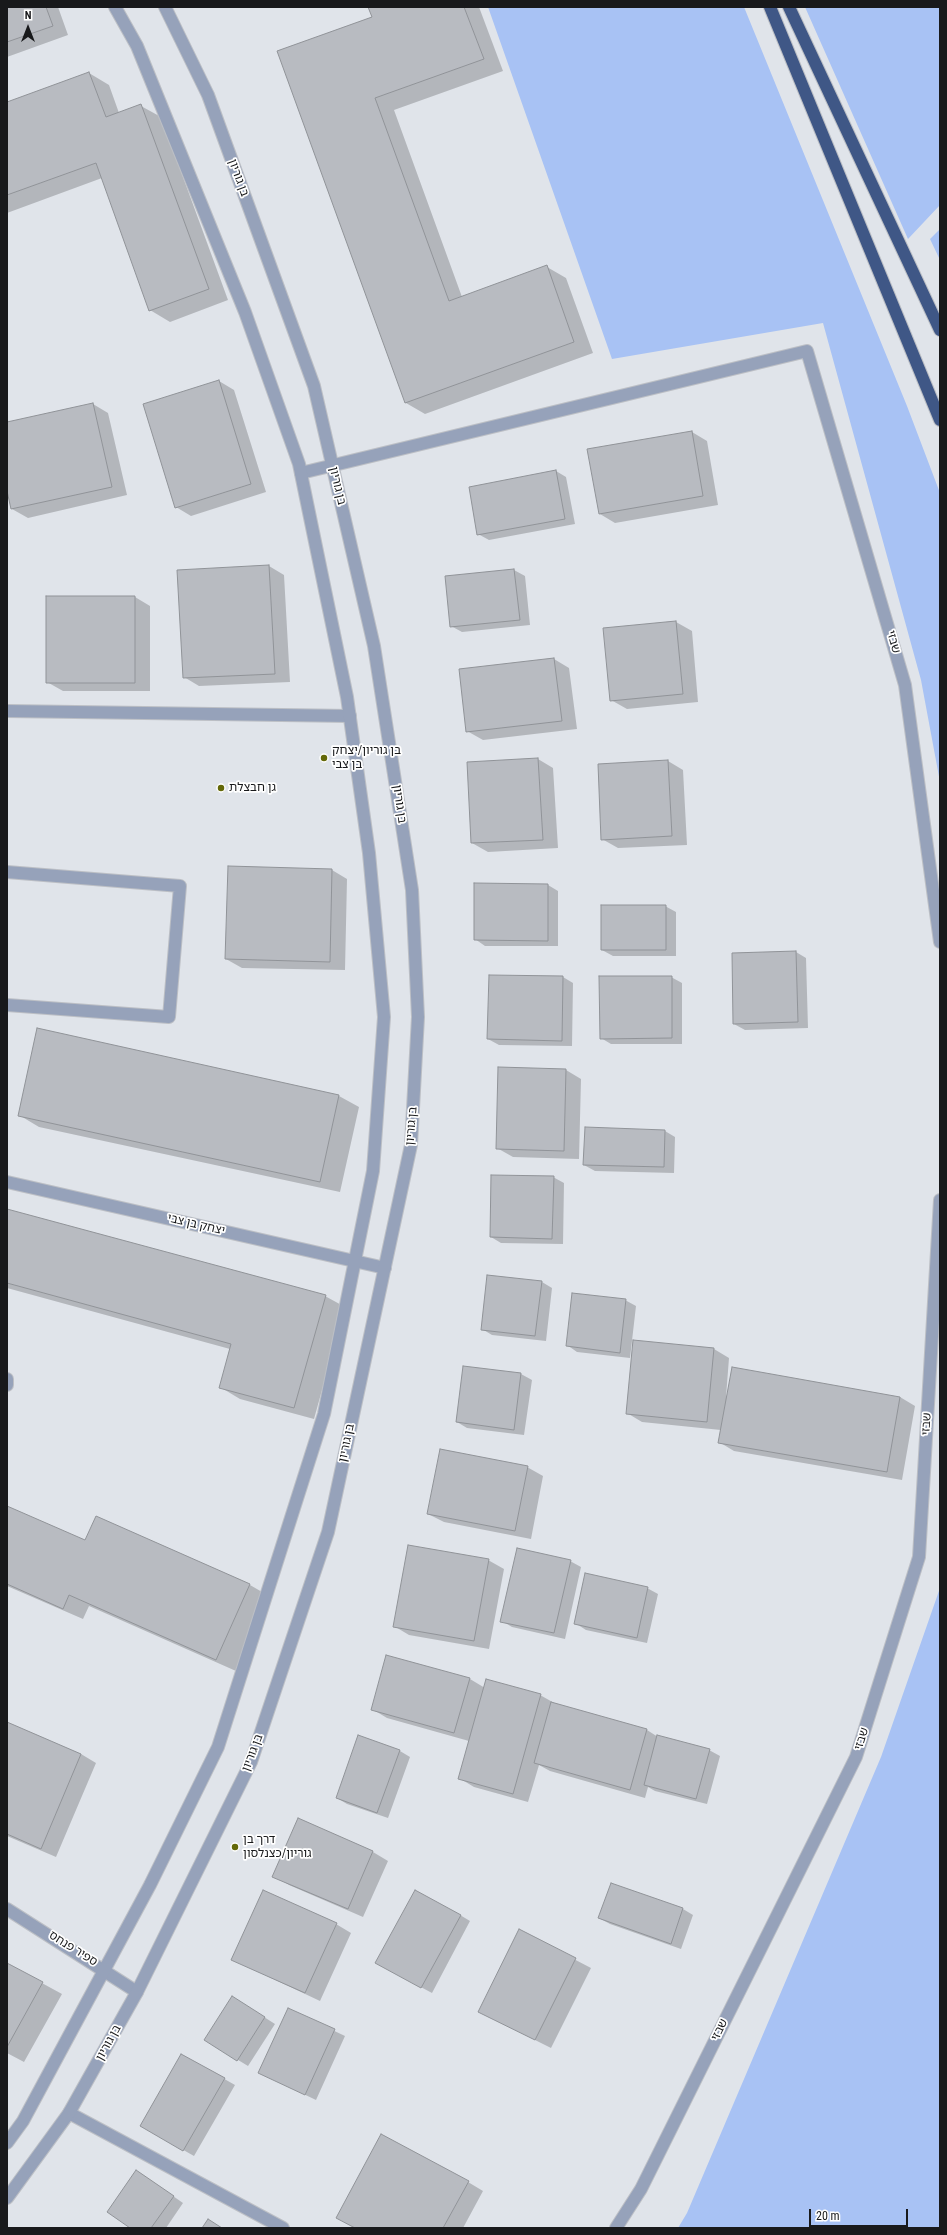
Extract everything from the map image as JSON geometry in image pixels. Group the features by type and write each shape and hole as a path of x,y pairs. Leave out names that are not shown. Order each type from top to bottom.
{"highway":[{"path":"770,7 940,420"},
{"path":"789,7 940,330"}],"street":[{"path":"7,2143 23,2121 105,1970 150,1885 218,1747 324,1414 373,1171 384,1017 369,853 350,716 300,473 245,312 137,46 115,7"},
{"name":"בן גוריון","path":"7,2198 69,2113 137,1992 251,1762 328,1532 411,1145 418,1018 412,890 374,646 314,386 208,95 165,7"},
{"name":"שבזי","path":"333,465 807,351 905,685 940,942"},
{"path":"300,473 333,465"},
{"path":"7,711 350,716"},
{"path":"7,872 180,886 170,1018 7,1005"},
{"name":"יצחק בן צבי","path":"7,1182 385,1268"},
{"name":"שבזי","path":"616,2228 641,2189 856,1758 919,1557 940,1200"},
{"path":"7,1379 7,1385"},
{"name":"ספיר פנחס","path":"7,1909 105,1970 137,1992"},
{"path":"69,2113 282,2228"}],"shaded area":[{"path":"488,7 744,7 907,406 940,493 940,782 921,680 823,323 612,359"},
{"path":"805,7 940,7 940,205 908,239"},
{"path":"940,229 940,260 930,239"},
{"path":"940,1588 940,2228 678,2228 687,2213 881,1757"}],"building":[{"path":"7,7 46,7 53,26 7,42"},
{"path":"368,7 464,7 484,59 375,98 449,301 547,265 574,342 405,403 277,51 372,17"},
{"path":"89,72 106,117 141,104 209,289 149,311 96,163 7,195 7,102"},
{"path":"219,380 251,484 175,508 143,404"},
{"path":"93,403 112,487 11,509 7,491 7,422"},
{"path":"692,431 703,496 599,514 587,449"},
{"path":"556,470 565,519 477,535 469,487"},
{"path":"269,565 275,674 183,678 177,570"},
{"path":"514,569 520,620 450,627 445,576"},
{"path":"46,596 135,596 135,683 46,683"},
{"path":"676,621 683,694 610,701 603,628"},
{"path":"554,658 562,721 466,732 459,669"},
{"path":"538,758 543,840 471,843 467,762"},
{"path":"668,760 672,836 601,840 598,764"},
{"path":"228,866 332,869 330,962 225,959"},
{"path":"474,883 548,884 548,941 474,940"},
{"path":"601,905 666,905 666,950 601,950"},
{"path":"796,951 798,1022 733,1024 732,953"},
{"path":"489,975 563,976 562,1041 487,1039"},
{"path":"599,976 672,976 672,1038 600,1039"},
{"path":"37,1028 339,1095 320,1182 18,1116"},
{"path":"498,1067 566,1069 564,1151 496,1149"},
{"path":"585,1127 665,1130 664,1167 583,1165"},
{"path":"491,1175 554,1176 552,1239 490,1237"},
{"path":"7,1209 326,1295 294,1408 219,1388 231,1344 7,1283"},
{"path":"487,1275 542,1281 535,1336 481,1330"},
{"path":"572,1293 626,1299 620,1353 566,1346"},
{"path":"633,1340 714,1348 707,1422 626,1414"},
{"path":"463,1366 521,1373 514,1430 456,1422"},
{"path":"732,1367 900,1397 887,1472 718,1443"},
{"path":"440,1449 528,1466 515,1531 427,1514"},
{"path":"7,1506 85,1540 96,1516 250,1584 216,1660 69,1595 63,1609 7,1584"},
{"path":"408,1545 489,1559 474,1641 393,1627"},
{"path":"517,1548 571,1560 554,1633 500,1622"},
{"path":"585,1573 648,1587 637,1638 574,1624"},
{"path":"386,1655 470,1678 454,1733 371,1710"},
{"path":"486,1679 541,1694 513,1794 458,1779"},
{"path":"551,1702 647,1729 630,1790 534,1763"},
{"path":"7,1722 81,1754 41,1849 7,1834"},
{"path":"358,1735 400,1750 377,1813 336,1798"},
{"path":"657,1735 710,1749 696,1799 644,1785"},
{"path":"298,1818 373,1851 348,1909 272,1877"},
{"path":"611,1883 683,1908 671,1944 598,1918"},
{"path":"263,1890 337,1923 305,1993 231,1960"},
{"path":"415,1890 461,1915 421,1988 375,1963"},
{"path":"519,1929 576,1958 535,2040 478,2012"},
{"path":"7,1963 43,1982 7,2047"},
{"path":"232,1996 265,2017 237,2061 204,2040"},
{"path":"288,2008 335,2029 305,2095 258,2073"},
{"path":"181,2054 225,2078 183,2151 140,2126"},
{"path":"381,2134 469,2181 443,2228 355,2228 336,2218"},
{"path":"136,2170 174,2196 151,2228 130,2228 107,2212"},
{"path":"208,2219 222,2228 202,2228"}],"place":[{"name":"בן גוריון/יצחק בן צבי","path":"324,758"},
{"name":"גן חבצלת","path":"221,788"},
{"name":"דרך בן גוריון/כצנלסון","path":"235,1847"}]}
